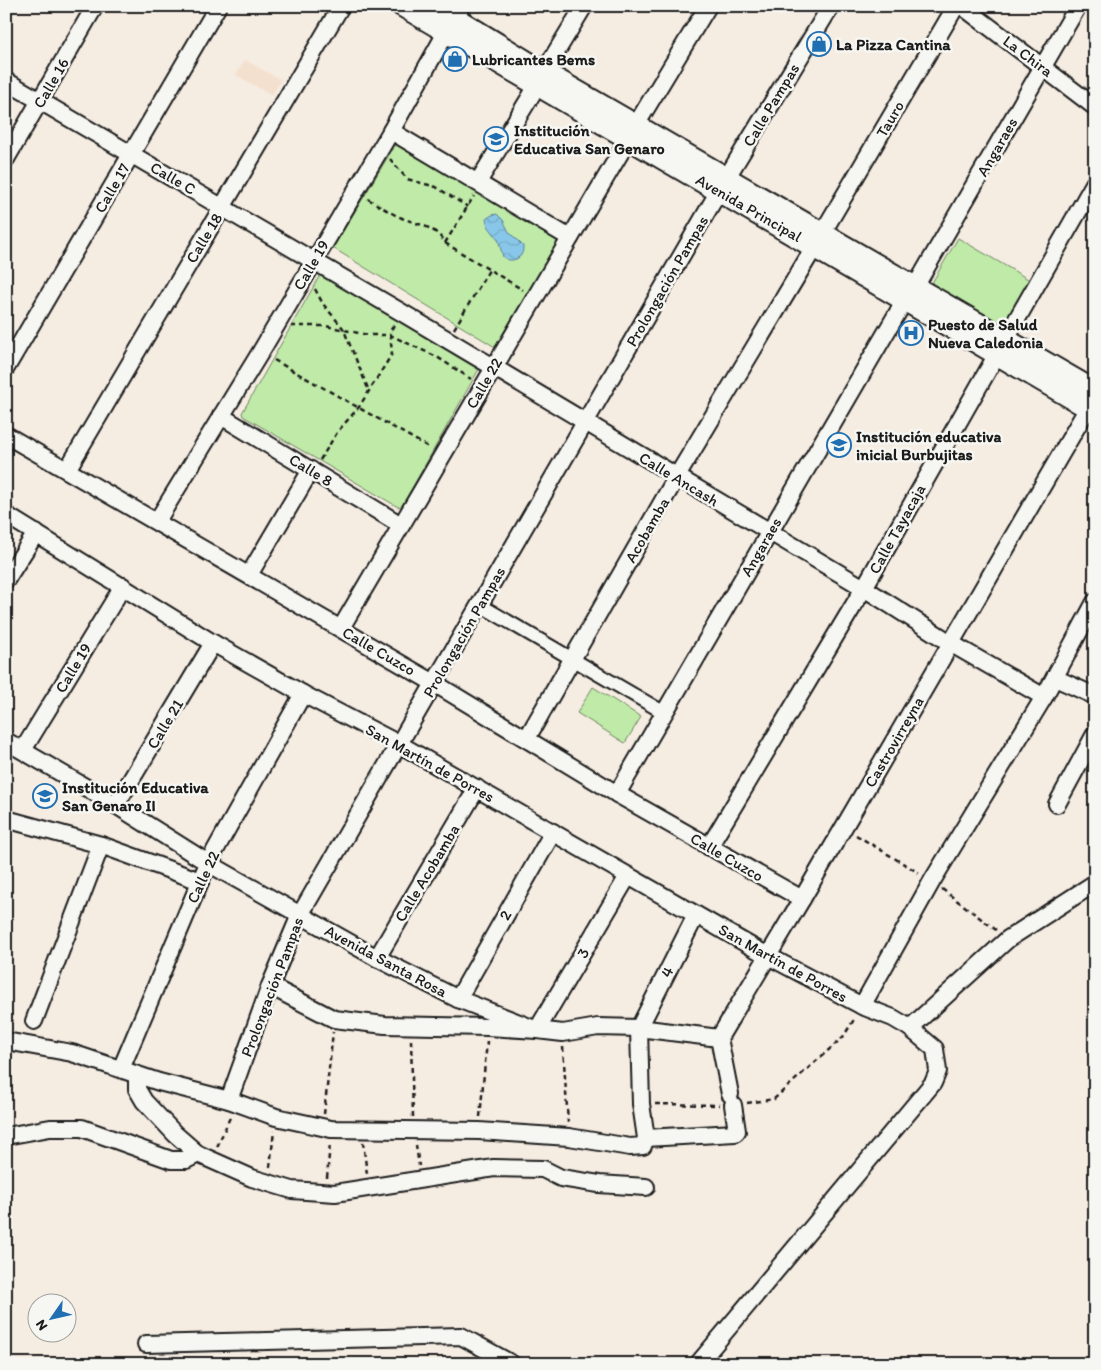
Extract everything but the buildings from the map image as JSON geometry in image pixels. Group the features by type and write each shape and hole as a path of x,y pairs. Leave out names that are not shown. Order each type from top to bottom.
{"street":[{"name":"Calle 16","path":"6,159 95,6"},
{"name":"Calle 17","path":"6,368 218,6"},
{"name":"Calle 18","path":"66,470 340,6"},
{"name":"Avenida Principal","path":"402,6 454,18"},
{"name":"Avenida Principal","path":"436,6 540,79 819,239 1093,402"},
{"path":"480,183 584,6"},
{"name":"Calle 22","path":"341,628 493,367 708,6"},
{"name":"Calle Pampas","path":"724,184 831,6"},
{"name":"Tauro","path":"819,239 956,6"},
{"name":"La Chira","path":"962,6 1095,107"},
{"name":"Angaraes","path":"617,794 663,712 1078,6"},
{"name":"Calle 19","path":"157,521 260,353 387,137 454,18"},
{"name":"Calle C","path":"6,81 222,207 310,267"},
{"path":"387,137 480,183 570,238"},
{"name":"Calle Tayacaja","path":"709,847 864,588 1095,182"},
{"name":"Prolongación Pampas","path":"233,1101 270,986 300,915 724,184"},
{"name":"Acobamba","path":"527,738 676,478 819,239"},
{"name":"Calle Ancash","path":"310,267 401,312 676,478 864,588 952,644 1044,697"},
{"name":"Castrovirreyna","path":"719,1038 802,900 1093,402"},
{"name":"Calle 8","path":"221,416 401,525"},
{"name":"Calle Cuzco","path":"6,435 341,628 527,738 617,794 802,900"},
{"path":"249,575 312,470"},
{"name":"San Martín de Porres","path":"6,515 213,643 303,694 400,744 768,956 860,1005 893,1018 910,1028 935,1049 938,1071 933,1083 698,1364"},
{"path":"6,580 36,533"},
{"name":"Calle 19","path":"23,750 123,586"},
{"path":"860,1005 932,881 1044,697 1095,602"},
{"path":"480,604 663,712"},
{"name":"Calle 21","path":"116,805 213,643"},
{"path":"1055,678 1095,696"},
{"name":"Calle 22","path":"121,1069 208,863 303,694"},
{"path":"1057,804 1095,734"},
{"name":"Avenida Santa Rosa","path":"6,741 116,805 208,863 377,958 458,999 538,1030 563,1033 598,1028 639,1028 719,1038"},
{"name":"Calle Acobamba","path":"377,958 477,788"},
{"path":"6,819 101,845 200,881"},
{"name":"2","path":"458,999 553,832"},
{"path":"34,1021 101,845"},
{"name":"3","path":"538,1030 628,876"},
{"path":"910,1028 1008,939 1095,883"},
{"name":"4","path":"639,1028 696,915"},
{"path":"270,986 334,1019 411,1026 538,1030"},
{"path":"6,1041 72,1053 136,1075 233,1101 276,1117 327,1129 362,1131 414,1129 569,1136 630,1147 643,1146 646,1138 641,1104 639,1028"},
{"path":"646,1138 735,1133 737,1131 719,1038"},
{"path":"136,1075 137,1089 144,1101 175,1134 204,1158 267,1183 292,1190 326,1193 368,1188 421,1178 441,1177 475,1169 514,1168 543,1169 559,1178 599,1184 646,1186"},
{"path":"6,1136 50,1128 82,1128 170,1160 204,1158"},
{"path":"146,1344 461,1336 512,1364"}],"path":[{"path":"387,137 391,160 407,179 436,187 468,207"},
{"path":"444,243 468,207 480,183"},
{"path":"355,191 403,218 420,223 439,234 444,243 535,297"},
{"path":"310,267 323,304 343,328 369,391"},
{"path":"447,340 489,270"},
{"path":"312,470 338,431 358,408 392,354 390,336 401,312"},
{"path":"275,327 326,326 343,328 368,335 390,336 411,343 438,356 482,387"},
{"path":"260,353 442,455"},
{"path":"844,827 932,881 1008,939"},
{"path":"774,1099 843,1037 857,1016 860,1005"},
{"path":"326,1193 327,1129 334,1019"},
{"path":"411,1026 414,1129 421,1178"},
{"path":"479,1131 488,1027"},
{"path":"563,1033 569,1136"},
{"path":"641,1104 731,1100"},
{"path":"204,1158 233,1101"},
{"path":"267,1183 276,1117"},
{"path":"362,1131 368,1188"}],"shaded area":[{"path":"245,60 281,80 272,95 236,75"}],"green space":[{"path":"398,140 560,238 495,347 333,248"},
{"path":"958,238 1033,282 1005,332 929,288"},
{"path":"322,276 479,369 402,506 398,507 243,416 242,413 319,277"},
{"path":"593,687 641,717 625,743 577,713"}],"water":[{"path":"497,214 503,220 509,232 523,246 522,253 517,259 508,260 503,257 498,239 488,226 486,219"}],"place":[{"name":"La Pizza Cantina","path":"819,44"},
{"name":"Lubricantes Bems","path":"455,59"},
{"name":"Institución Educativa San Genaro","path":"496,139"},
{"name":"Puesto de Salud Nueva Caledonia","path":"911,333"},
{"name":"Institución educativa inicial Burbujitas","path":"839,445"},
{"name":"Institución Educativa San Genaro II","path":"45,796"}]}
